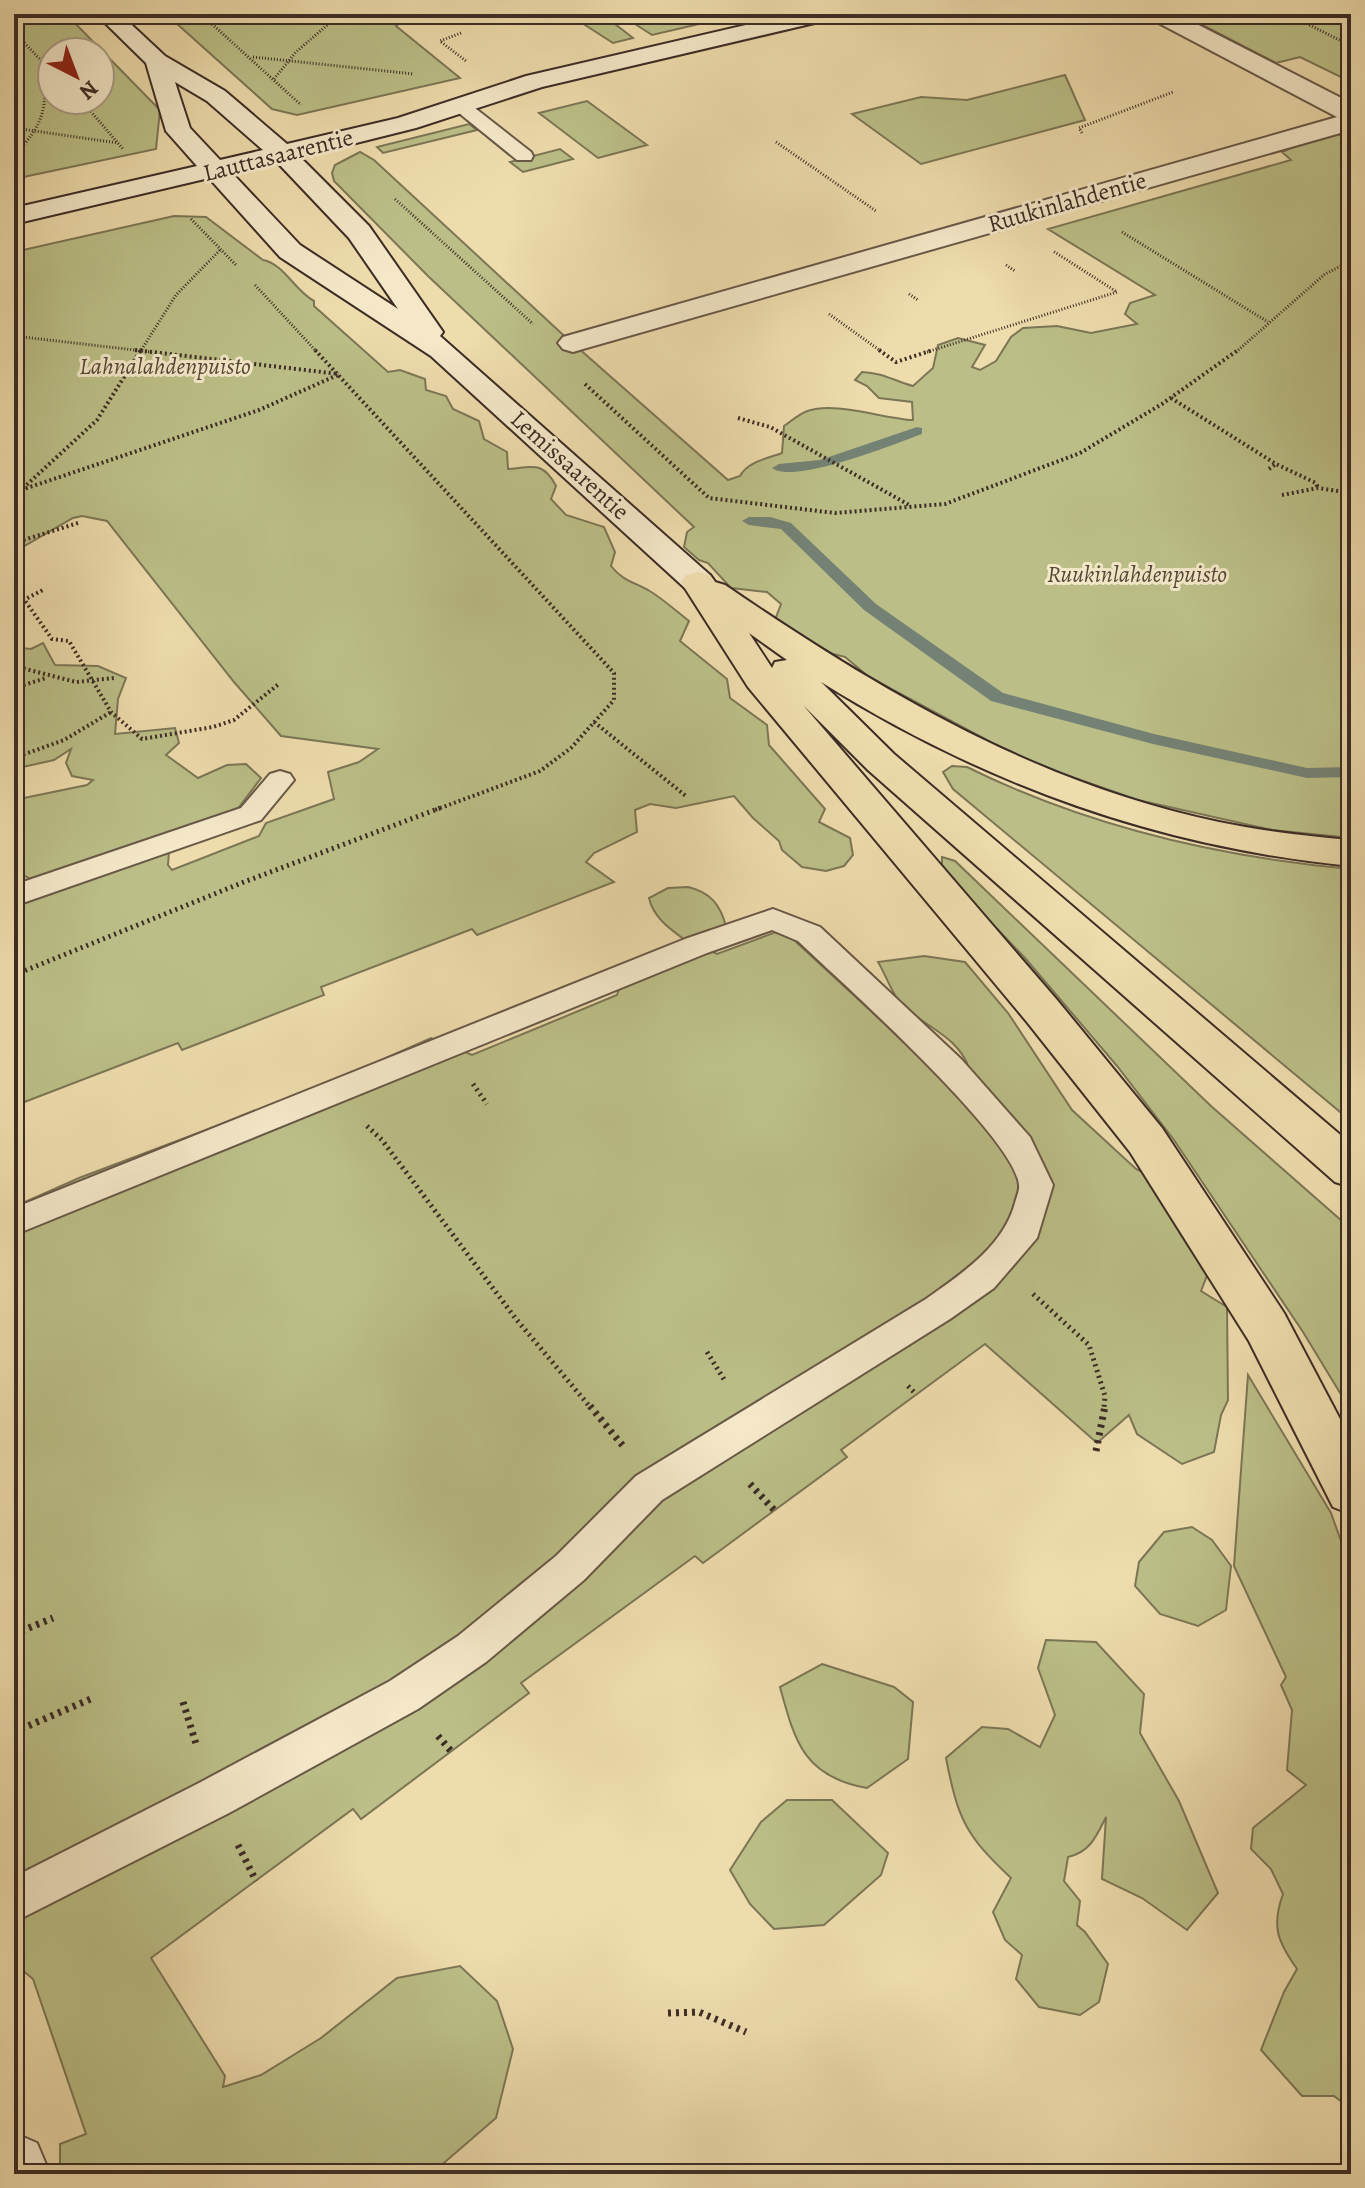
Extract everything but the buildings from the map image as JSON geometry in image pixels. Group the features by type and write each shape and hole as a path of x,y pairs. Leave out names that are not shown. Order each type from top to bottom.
{"highway":[{"path":"698,582 848,684 999,762 1150,820 1309,851 1351,853"},
{"path":"698,582 881,762 1351,1170"},
{"path":"698,582 761,679 1042,1011 1146,1140 1267,1327 1351,1491"}],"main road":[{"name":"Lemissaarentie","path":"107,14 157,61 216,96 274,145 359,232 441,350"},
{"name":"Lauttasaarentie","path":"14,216 455,95 539,80 823,14"},
{"name":"Ruukinlahdentie","path":"566,345 1345,124 1350,115 1340,107 1159,14"},
{"name":"Lemissaarentie","path":"157,61 172,116 207,162 290,251 441,350 698,582"},
{"name":"Lauttasaarentie","path":"274,145 407,123 539,80"},
{"name":"Lauttasaarentie","path":"14,196 207,162"},
{"name":"Lauttasaarentie","path":"14,238 170,203 238,194"},
{"path":"14,2166 17,2174"}],"lane":[{"path":"460,105 524,156"},
{"path":"14,896 251,814 280,780"},
{"path":"14,1222 696,946 773,919 809,934 950,1067 1018,1146 1036,1185 1025,1229 982,1278 874,1351 751,1422 649,1488 570,1568 472,1649 404,1695 214,1798 14,1900"}],"path":[{"path":"201,14 252,57 287,93"},
{"path":"274,79 287,60 340,14"},
{"path":"1288,14 1351,46"},
{"path":"14,32 36,55"},
{"path":"461,33 440,41 474,67"},
{"path":"252,57 426,75"},
{"path":"1082,133 1079,128 1173,92"},
{"path":"14,156 45,116"},
{"path":"14,128 119,143 95,116"},
{"path":"776,142 922,243"},
{"path":"390,194 566,345 565,364 709,498 835,513 945,504 1080,453 1222,364 1325,274 1351,261"},
{"path":"190,218 238,268"},
{"path":"786,282 896,362 1117,292 1006,220"},
{"path":"1118,229 1268,322"},
{"path":"21,490 97,420 143,352 176,295 221,249"},
{"path":"14,975 244,882 540,771 571,748 614,700 614,673 340,374 248,279"},
{"path":"14,336 340,374"},
{"path":"14,492 259,410 340,374"},
{"path":"1171,398 1276,464 1316,483 1318,488"},
{"path":"738,418 770,427 912,507"},
{"path":"1269,469 1276,464"},
{"path":"1282,495 1318,488 1351,493"},
{"path":"14,543 78,523"},
{"path":"14,585 52,639 69,641 111,712 142,739 213,727 234,720 280,683"},
{"path":"16,607 43,590"},
{"path":"14,666 47,677 93,684 114,678"},
{"path":"14,688 47,677"},
{"path":"14,758 64,740 111,712"},
{"path":"594,722 686,796"},
{"path":"332,1092 382,1140 516,1319 618,1439 649,1488"},
{"path":"982,1278 1038,1296 1089,1345 1105,1396 1104,1418 1096,1451"},
{"path":"14,1634 53,1618"},
{"path":"14,1732 93,1698"},
{"path":"668,2013 699,2012 746,2032"}],"green space":[{"path":"14,14 66,14 88,36 36,36 36,116 116,116 116,65 160,110 156,149 14,179"},
{"path":"166,14 413,14 396,26 460,78 297,115 272,109"},
{"path":"568,14 602,14 633,38 613,43"},
{"path":"669,14 742,14 652,35 632,22"},
{"path":"1181,14 1351,14 1351,82 1300,57 1276,63"},
{"path":"1065,75 1085,120 921,164 852,114 921,97 967,100"},
{"path":"587,101 647,145 598,158 539,113"},
{"path":"469,124 477,130 383,153 377,147"},
{"name":"Ruukinlahdenpuisto","path":"1324,133 1351,136 1351,838 1272,830 1138,800 1026,761 869,677 845,657 806,647 773,625 781,604 767,592 731,588 708,563 699,560 684,547 687,532 694,527 428,276 334,181 332,173 335,165 360,152 374,160 560,332 728,480 740,476 753,464 782,453 784,426 805,412 844,409 913,420 912,402 879,398 855,380 862,372 882,375 913,386 933,368 938,345 958,338 985,345 972,367 980,370 996,361 1011,337 1023,328 1057,326 1091,333 1137,324 1125,314 1130,303 1155,295 1048,229 1291,160 1282,152"},
{"path":"560,149 573,159 523,172 510,162"},
{"name":"Lahnalahdenpuisto","path":"174,216 206,217 277,267 314,301 314,306 388,372 400,370 425,379 426,390 446,396 453,409 479,421 484,439 507,452 508,469 542,469 556,486 551,499 566,515 604,527 615,552 611,566 689,621 680,641 727,679 730,698 767,725 769,745 825,809 819,822 850,838 853,855 844,866 826,871 802,867 782,850 779,841 734,796 676,808 650,804 635,810 637,832 594,853 586,862 614,882 477,935 472,929 321,987 324,995 182,1050 178,1043 14,1106 14,904 34,881 14,870 14,800 87,785 93,780 72,776 66,763 71,749 54,760 14,769 14,647 31,649 43,643 55,665 98,666 126,678 118,699 115,734 175,728 179,743 166,755 198,778 227,765 246,764 261,778 224,827 169,851 168,865 172,870 259,836 266,823 334,799 328,772 359,762 378,749 281,736 234,682 107,521 82,516 73,518 14,552 14,252"},
{"path":"952,766 967,767 1059,806 1154,836 1252,856 1351,869 1351,1121 953,789 943,772"},
{"path":"942,857 955,861 1211,1106 1351,1229 1351,1411 1303,1332 1174,1140 1117,1066 1025,958 942,871"},
{"path":"688,887 703,892 713,901 726,927 685,940 663,922 649,898 668,888"},
{"path":"779,931 794,940 950,1084 969,1068 963,1056 948,1039 900,1002 878,962 924,956 965,962 1008,1013 1072,1110 1136,1169 1165,1183 1219,1245 1201,1291 1227,1307 1228,1400 1221,1415 1214,1452 1182,1464 1137,1434 1129,1415 1097,1443 985,1344 841,1450 847,1457 703,1563 695,1556 521,1683 529,1693 361,1819 353,1809 151,1958 225,2076 223,2087 261,2075 321,2038 397,1978 460,1966 497,2001 513,2049 496,2118 431,2174 60,2174 60,2144 86,2134 33,1979 14,1963 14,1207 79,1178 325,1085 431,1038 472,1055 617,995 620,986 705,948 717,954"},
{"path":"1248,1375 1331,1513 1351,1569 1351,2109 1334,2096 1302,2096 1261,2050 1284,1992 1297,1969 1278,1934 1277,1916 1283,1894 1271,1869 1251,1849 1253,1828 1306,1785 1287,1770 1292,1710 1281,1685 1286,1677 1234,1566"},
{"path":"1192,1527 1212,1540 1231,1566 1226,1610 1198,1626 1160,1614 1135,1586 1139,1562 1164,1532"},
{"path":"1046,1640 1096,1642 1144,1694 1140,1733 1179,1801 1218,1893 1187,1930 1142,1898 1102,1879 1106,1817 1087,1847 1068,1857 1064,1881 1080,1901 1077,1925 1108,1964 1099,2002 1080,2015 1039,2007 1016,1979 1022,1955 1005,1940 993,1912 1011,1878 983,1850 966,1825 946,1758 982,1727 1008,1729 1040,1747 1055,1715 1038,1668"},
{"path":"822,1664 894,1687 913,1702 908,1759 867,1788 846,1783 816,1766 806,1754 791,1724 780,1687"},
{"path":"787,1800 832,1800 888,1853 881,1875 824,1925 774,1929 750,1904 730,1870 761,1822"}],"waterway":[{"path":"779,468 822,464 917,431"},
{"path":"749,521 770,521 786,526 870,607 997,697 1153,739 1307,773 1351,772"}]}
